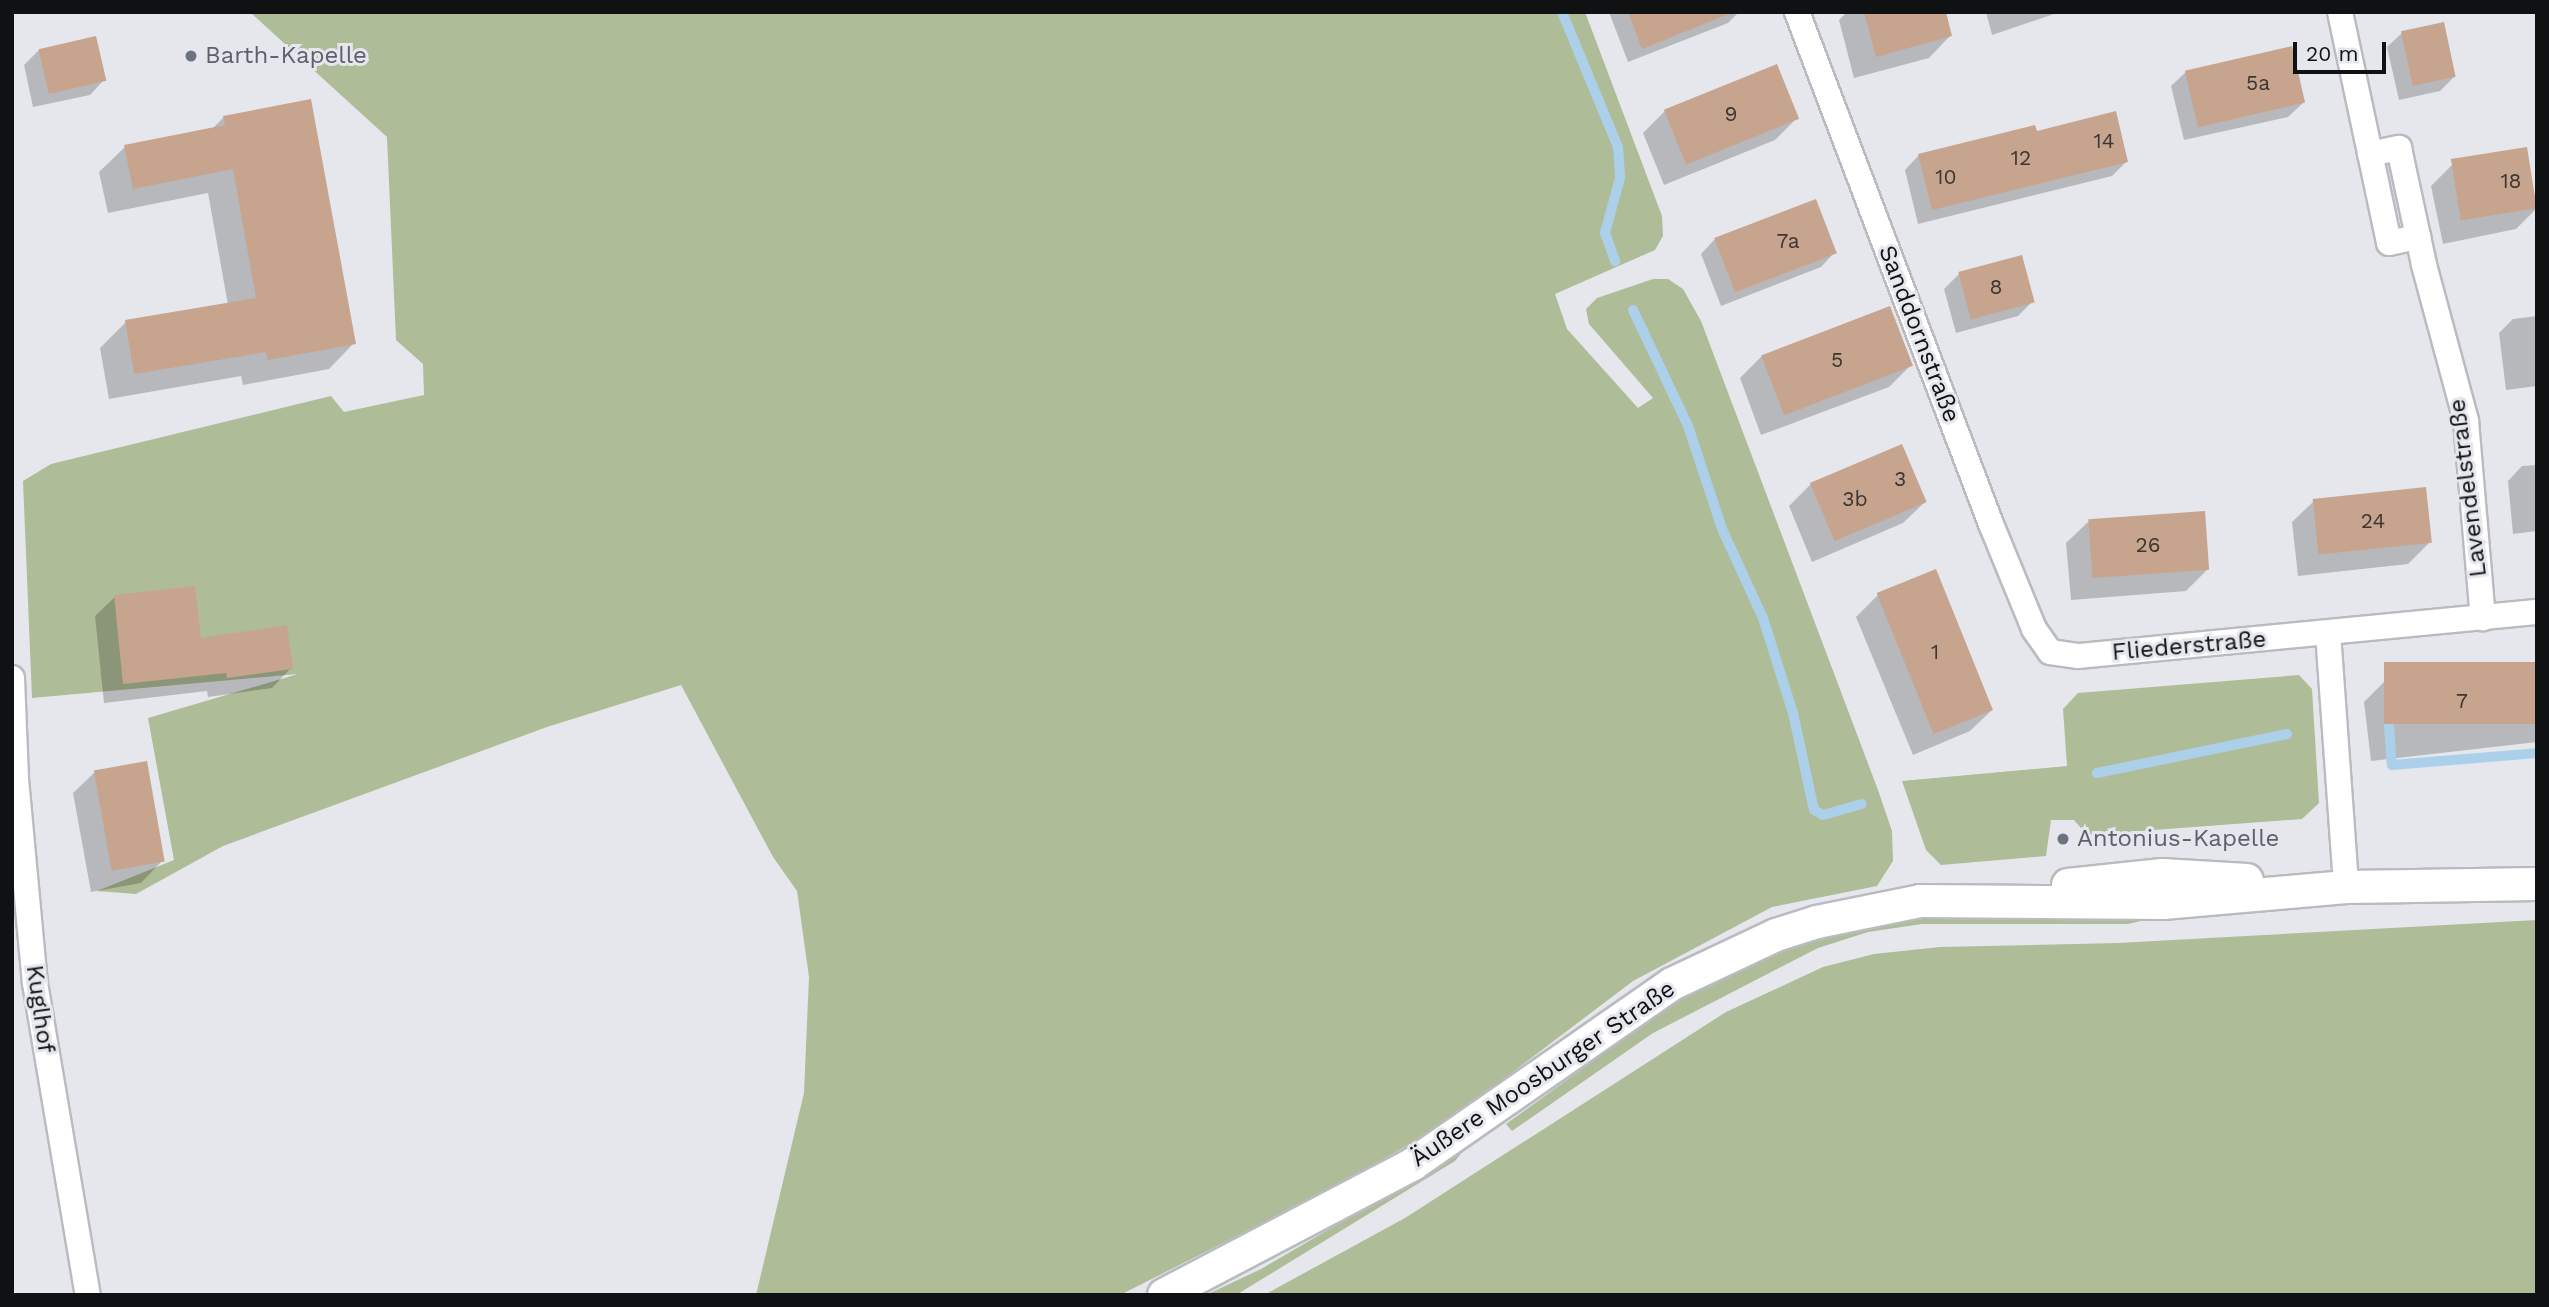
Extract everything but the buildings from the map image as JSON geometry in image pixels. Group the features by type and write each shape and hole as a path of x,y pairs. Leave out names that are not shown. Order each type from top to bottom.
{"street":[{"name":"Sanddornstraße","path":"1797,12 1991,524 2034,629 2050,652"},
{"name":"Lavendelstraße","path":"2340,12 2389,243 2418,237 2466,421 2483,618"},
{"name":"Fliederstraße","path":"2050,652 2079,656 2537,612"},
{"path":"2328,633 2346,887"},
{"name":"Kuglhof","path":"12,678 16,779 35,983 88,1295"},
{"name":"Äußere Moosburger Straße","path":"1164,1295 1413,1164 1672,984 1776,935 1817,922 1940,900 2163,903 2346,887 2537,884"}],"green space":[{"path":"250,12 1585,12 1662,216 1663,236 1655,250 1555,294 1567,329 1638,408 1653,398 1589,324 1586,309 1597,298 1653,279 1668,279 1683,289 1701,321 1878,790 1892,831 1893,861 1877,886 1772,907 1633,981 1443,1125 1338,1185 1120,1295 756,1295 804,1093 809,977 797,891 773,857 681,685 547,727 223,846 136,894 97,891 174,860 148,718 298,674 32,698 23,481 51,464 331,396 344,412 424,395 423,364 396,340 387,137"},
{"path":"2299,675 2312,689 2319,803 2302,819 2087,835 2074,820 2051,820 2046,856 1941,865 1926,850 1902,781 2067,766 2063,709 2078,693"},
{"path":"1946,916 2153,918 2128,924 1922,924 1868,932 1818,948 1653,1033 1512,1131 1506,1124 1668,1007 1749,961 1844,929"},
{"path":"2537,920 2537,1295 1264,1295 1405,1218 1726,1012 1823,967 1874,954 1940,947 2118,943"},
{"path":"1463,1151 1455,1161 1236,1295 1206,1295 1261,1269"}],"waterway":[{"path":"1562,12 1618,147 1620,178 1605,233 1615,261"},
{"path":"1633,310 1688,426 1722,529 1763,618 1793,713 1814,810 1823,815 1861,804"},
{"path":"2389,726 2392,765 2537,753"},
{"path":"2097,773 2287,734"}],"place":[{"name":"Barth-Kapelle","path":"191,56"},
{"name":"Antonius-Kapelle","path":"2063,839"}]}
